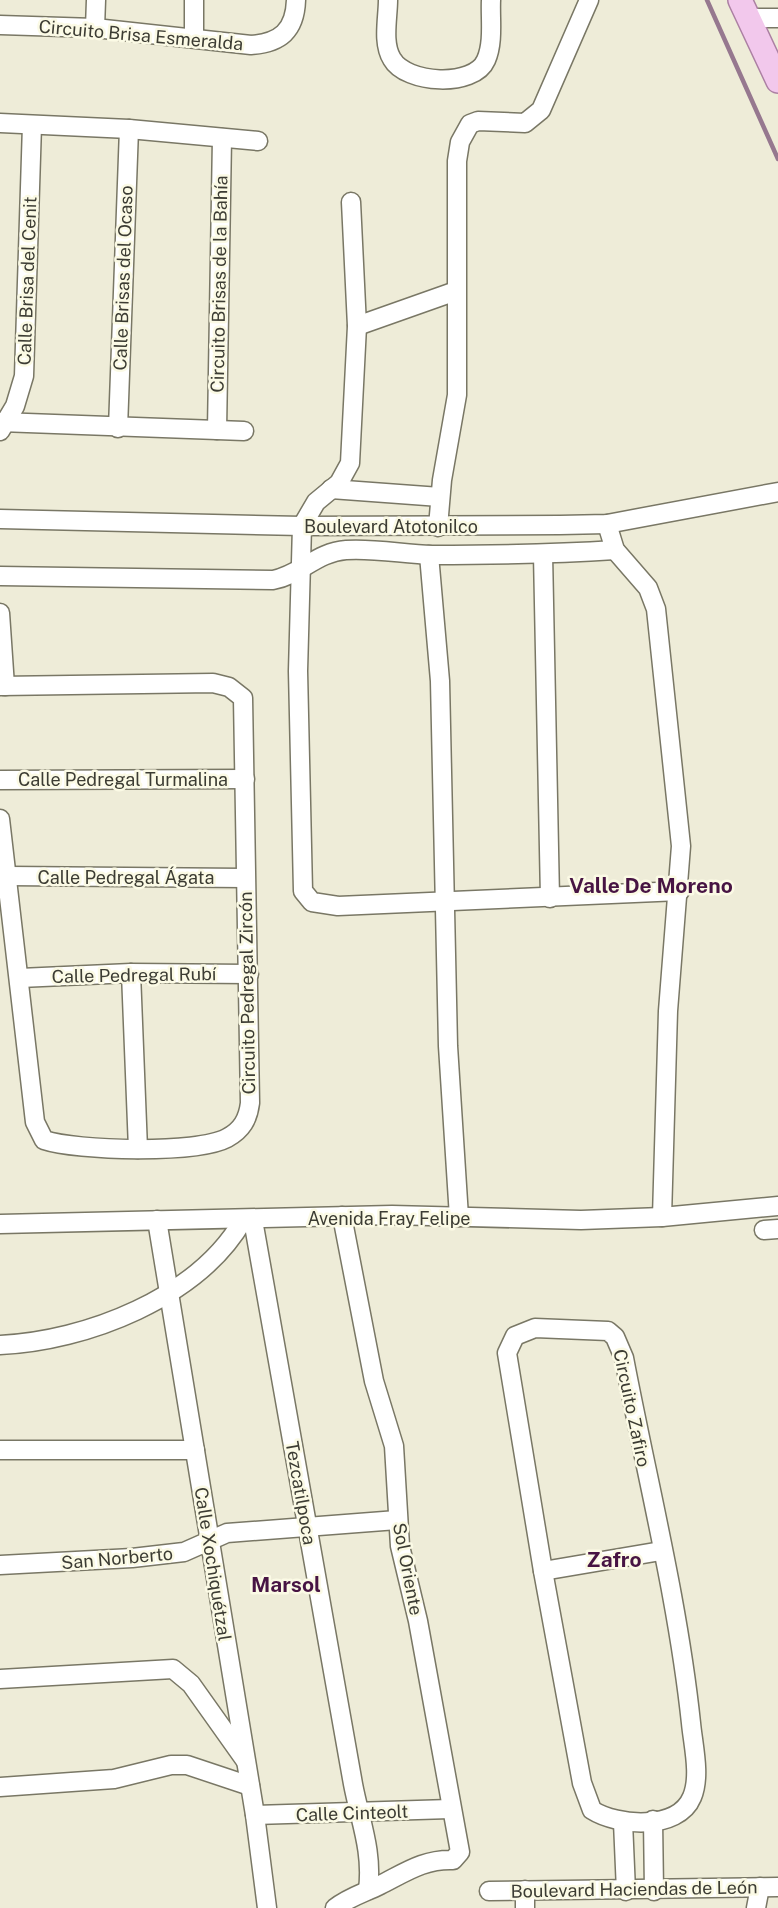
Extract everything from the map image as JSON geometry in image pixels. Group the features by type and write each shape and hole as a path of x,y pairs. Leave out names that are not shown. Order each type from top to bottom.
{"main road":[{"path":"744,9 778,81"}],"street":[{"path":"95,28 96,0"},
{"path":"194,0 194,38"},
{"name":"Circuito Brisa Esmeralda","path":"0,25 95,28 251,45 278,41 292,24 296,0"},
{"path":"388,0 387,46 392,60 402,70 429,78 467,78 480,69 490,47 491,0"},
{"path":"438,527 440,498 457,395 457,161 465,130 478,121 525,123 541,110 589,0"},
{"path":"744,9 778,18"},
{"path":"0,122 129,129 258,141"},
{"name":"Calle Brisa del Cenit","path":"1,425 20,393 24,376 32,124"},
{"name":"Calle Brisas del Ocaso","path":"118,428 129,129"},
{"name":"Circuito Brisas de la Bahía","path":"217,430 222,138"},
{"path":"351,202 357,326 350,463 348,471 316,502 302,526 298,671 303,891 312,902 338,906 447,899 550,898 680,891"},
{"path":"357,326 456,291"},
{"path":"1,425 244,431"},
{"path":"331,489 440,498"},
{"name":"Boulevard Atotonilco","path":"0,518 302,526 607,524 778,492"},
{"path":"607,524 615,550 648,588 661,631 680,809 680,891 667,1011 662,1217"},
{"path":"0,576 272,580 288,577 322,555 345,550 429,555 615,550"},
{"path":"543,554 550,898"},
{"path":"429,555 440,681 447,899 448,1046 458,1217"},
{"name":"Circuito Pedregal Zircón","path":"0,613 2,686 214,683 229,687 243,698 244,878 249,974 250,1103 244,1123 226,1139 210,1143 138,1149 76,1147 44,1140 35,1122 0,819"},
{"name":"Calle Pedregal Turmalina","path":"0,780 245,779"},
{"name":"Calle Pedregal Ágata","path":"8,876 244,878"},
{"path":"131,973 138,1149"},
{"name":"Calle Pedregal Rubí","path":"20,978 131,973 249,974"},
{"name":"Avenida Fray Felipe","path":"0,1224 342,1216 532,1220 662,1217 778,1206"},
{"name":"Sol Oriente","path":"342,1216 374,1381 394,1446 398,1474 397,1520 400,1546 437,1722 450,1809 459,1845 456,1858 431,1860 368,1890"},
{"name":"Calle Xochiquétzal","path":"157,1220 208,1543 255,1815 267,1908"},
{"path":"0,1345 66,1337 100,1325 168,1293 216,1254 248,1220"},
{"name":"Tezcatilpoca","path":"248,1220 360,1814 370,1850 368,1890"},
{"name":"Circuito Zafiro","path":"535,1328 602,1329 615,1337 624,1358 661,1551 684,1660 695,1780 692,1796 686,1806 670,1816 653,1821 623,1822 592,1810 587,1797 543,1571 507,1353 515,1336 535,1328"},
{"path":"0,1450 195,1450"},
{"name":"San Norberto","path":"0,1564 132,1558 184,1552 227,1533 397,1520"},
{"path":"543,1571 661,1551"},
{"path":"0,1678 162,1668 182,1674 246,1760"},
{"path":"0,1787 114,1780 178,1765 205,1770 250,1786"},
{"name":"Calle Cinteolt","path":"255,1815 360,1814 450,1809"},
{"path":"653,1821 654,1891"},
{"path":"623,1822 626,1891"},
{"path":"756,1908 769,1887"},
{"name":"Boulevard Haciendas de León","path":"489,1891 530,1899 626,1891 769,1887"},
{"path":"335,1908 368,1890"}],"waterway":[{"path":"707,0 778,159"}],"district":[{"name":"Valle De Moreno","path":"651,885"},
{"name":"Zafro","path":"614,1559"},
{"name":"Marsol","path":"286,1584"}]}
